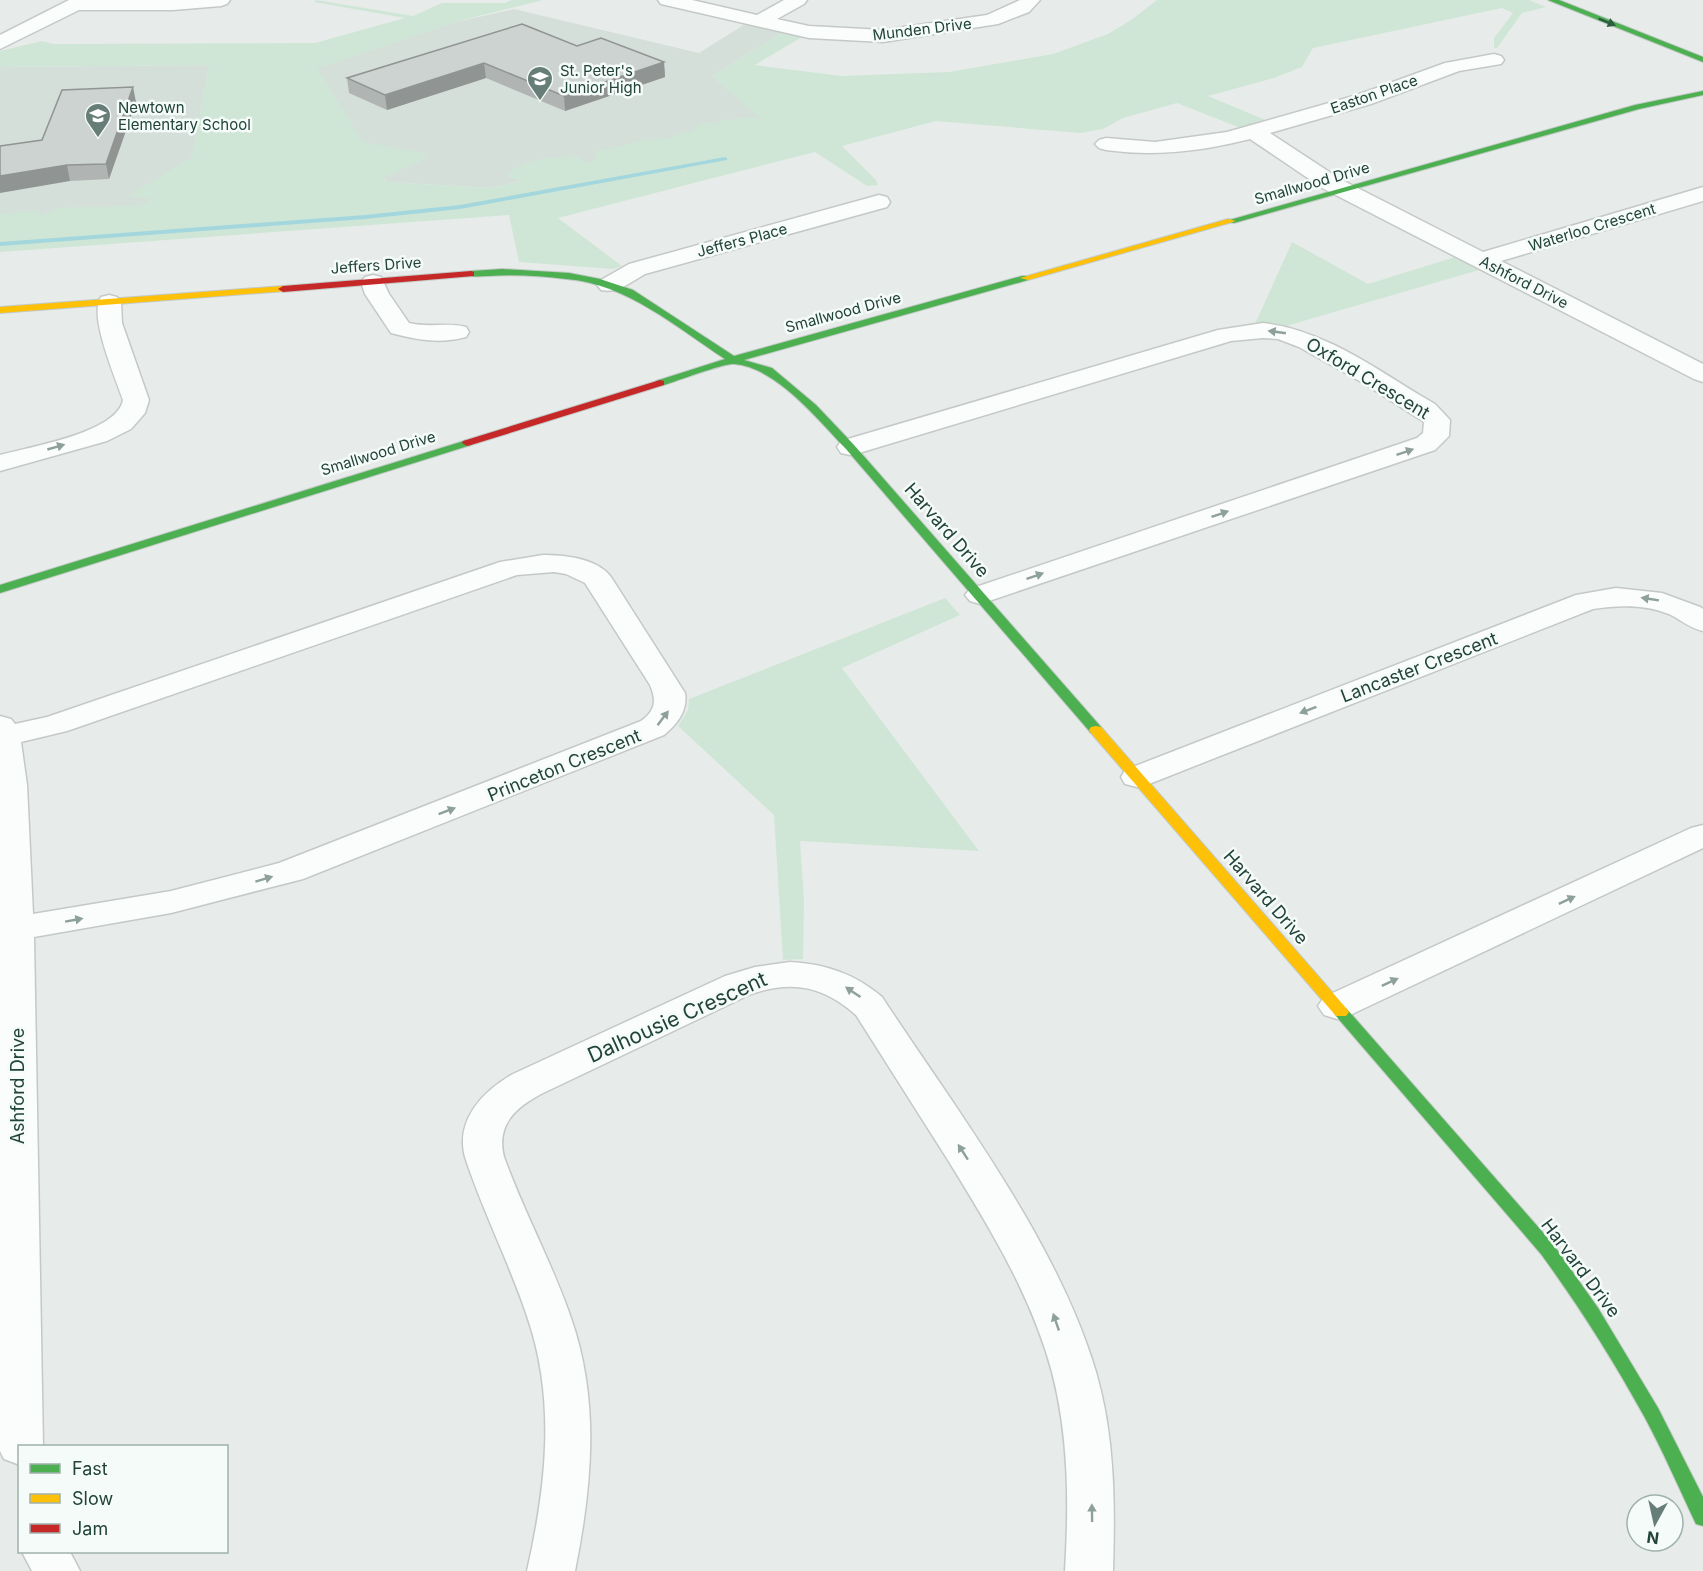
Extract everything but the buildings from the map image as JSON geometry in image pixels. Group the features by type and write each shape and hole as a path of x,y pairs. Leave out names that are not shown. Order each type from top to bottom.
{"street":[{"path":"0,43 80,2 173,4 220,0"},
{"name":"Munden Drive","path":"667,0 809,32 883,36 991,20 1022,8 1031,0"},
{"path":"759,21 798,0"},
{"path":"1552,0 1703,60"},
{"path":"1662,44 1684,69"},
{"name":"Easton Place","path":"1106,144 1133,148 1168,149 1209,143 1381,94 1447,66 1494,60"},
{"path":"1638,107 1676,85"},
{"name":"Smallwood Drive","path":"0,589 733,360 1345,191 1638,107 1703,93"},
{"path":"1638,107 1703,101"},
{"path":"1254,132 1345,191"},
{"name":"Ashford Drive","path":"1345,191 1703,375"},
{"name":"Waterloo Crescent","path":"1481,260 1703,194"},
{"name":"Jeffers Place","path":"609,285 637,269 879,202"},
{"name":"Jeffers Drive","path":"0,310 518,272 569,276 609,285 646,301 733,360"},
{"path":"373,282 377,294 400,328 424,334 457,332"},
{"path":"0,463 100,434 121,424 134,412 136,400 110,324 110,302"},
{"name":"Oxford Crescent","path":"850,447 1227,335 1254,330 1283,332 1309,340 1426,410 1437,420 1436,436 1426,444 980,595"},
{"path":"1678,362 1703,353"},
{"name":"Harvard Drive","path":"733,360 768,370 812,407 850,447 1547,1249 1580,1293 1637,1383 1686,1478 1703,1518"},
{"name":"Princeton Crescent","path":"2,731 56,724 510,568 537,563 564,564 596,577 666,685 671,698 671,705 664,719 646,732 317,862 235,887 182,900 16,929"},
{"name":"Lancaster Crescent","path":"1137,777 1586,602 1611,596 1658,600 1703,622"},
{"name":"Ashford Drive","path":"2,731 11,786 16,929 20,1445"},
{"path":"1337,1006 1703,835"},
{"name":"Dalhousie Crescent","path":"551,1571 567,1474 566,1394 553,1326 485,1158 482,1133 486,1120 504,1098 527,1084 738,985 774,974 795,973 834,981 860,997 869,1006 1030,1260 1056,1321 1082,1407 1091,1484 1092,1523 1089,1571"},
{"path":"47,1553 56,1571"}],"shaded area":[{"name":"St. Peter's Junior High","path":"514,9 699,53 745,24 782,33 712,76 772,127 490,188 387,182 316,68 455,22"},
{"name":"Newtown Elementary School","path":"209,65 183,211 0,223 0,67"}],"green space":[{"path":"316,0 413,16 442,3 505,3 512,0 543,0 455,22 317,68 363,142 430,154 417,163 384,177 387,182 490,188 523,181 507,177 513,170 529,162 576,156 585,163 595,160 597,151 646,140 671,138 676,134 692,131 704,122 717,124 721,119 750,117 762,120 712,76 782,33 802,37 755,65 842,76 949,72 1053,54 1108,34 1157,0 1529,0 1546,7 1522,13 1497,48 1494,48 1494,38 1513,13 1502,8 1313,48 1302,67 1274,78 1208,96 1268,121 1243,129 1177,103 1123,118 1103,129 1080,133 936,121 842,146 876,180 878,185 867,186 815,152 558,218 622,266 613,269 519,262 509,215 0,252 0,214 37,211 40,216 61,208 135,205 151,199 129,196 192,157 209,65 0,67 0,51 42,41 54,44 315,43 405,18 314,2"},
{"path":"1292,242 1368,284 1455,257 1479,270 1286,326 1255,324"},
{"path":"945,598 960,615 842,668 979,851 800,841 804,901 803,959 783,960 774,815 678,726 688,710 689,699"}],"waterway":[{"path":"0,244 365,217 460,207 725,159"}],"traffic: fast":[{"path":"1552,0 1703,60"},
{"path":"1231,221 1638,107 1703,93"},
{"path":"471,274 502,272 569,276 597,281 630,292 733,360 768,370 812,407 850,447 1096,730"},
{"path":"660,383 733,360 1025,278"},
{"path":"0,589 467,443"},
{"path":"1341,1012 1547,1249 1570,1281 1632,1379 1687,1482 1703,1518"}],"traffic: slow":[{"path":"1025,278 1231,221"},
{"path":"0,310 283,289"},
{"path":"1096,730 1341,1012"}],"traffic: jam":[{"path":"283,289 471,274"},
{"path":"467,443 660,383"}],"place":[{"name":"St. Peter's Junior High","path":"540,102"},
{"name":"Newtown Elementary School","path":"98,139"}]}
